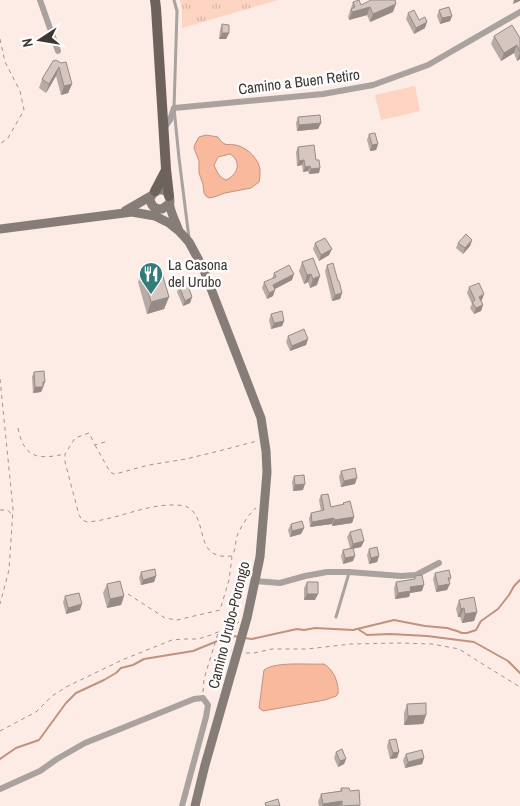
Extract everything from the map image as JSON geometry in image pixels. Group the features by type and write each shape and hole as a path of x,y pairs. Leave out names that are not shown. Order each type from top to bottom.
{"main road":[{"path":"132,212 165,208 169,200 154,0"},
{"path":"156,208 151,202 153,194 166,169"},
{"path":"118,214 131,209 161,190 164,191 169,200 179,231"},
{"name":"Camino Urubo-Porongo","path":"0,229 132,212 155,216 169,223 189,242 202,268 261,418 265,439 267,472 260,557 247,618 205,764 195,806"}],"street":[{"path":"40,0 58,51"},
{"name":"Camino a Buen Retiro","path":"174,108 324,94 373,85 428,65 520,12"},
{"path":"164,127 170,120 174,108"},
{"path":"255,581 280,582 327,572 400,576 416,575 440,563"},
{"path":"0,789 40,770 85,743 194,698 203,698 208,705 206,717 182,806"}],"lane":[{"path":"174,0 177,11 174,108 178,158 189,242"},
{"path":"336,617 349,572"}],"path":[{"path":"0,39 5,62 20,91 24,110 8,138 0,144"},
{"path":"0,379 13,510 10,570 0,604"},
{"path":"18,428 25,449 34,456 66,454"},
{"path":"232,556 224,557 210,551 204,542 194,511 185,506 164,505 93,522 82,520 65,462 66,454 75,438 89,433 110,472 114,474 149,465 194,457 265,439"},
{"path":"95,445 105,442"},
{"path":"128,594 165,618 178,620 220,610 229,580 232,556 238,536 253,511 264,501"},
{"path":"0,510 7,510 13,515"},
{"path":"0,731 36,712 52,696 68,686 122,660 172,640 198,639 226,629 247,618"},
{"path":"203,698 204,679 218,632"},
{"path":"238,651 307,649 351,644 432,644 458,648 520,686"}],"green space":[{"path":"180,0 278,0 182,28"},
{"path":"415,86 420,111 381,120 375,95"}],"shaded area":[{"path":"206,135 218,137 225,144 246,149 255,158 259,166 259,182 251,188 209,198 206,196 199,173 199,161 194,148 199,137","holes":["230,154 234,157 237,164 236,171 226,180 220,176 214,165 218,157"]},
{"path":"284,664 324,664 331,670 337,681 338,694 336,696 325,700 263,711 259,708 264,670"}],"building":[{"path":"359,0 361,5 371,0 395,0 396,4 373,14 370,7 352,12 351,9 355,7 353,2"},
{"path":"449,7 452,16 442,18 439,10"},
{"path":"414,10 419,20 425,17 427,22 416,28 408,13"},
{"path":"222,24 229,25 229,33 222,33"},
{"path":"512,25 520,38 520,52 517,45 504,53 494,36"},
{"path":"56,60 61,63 66,62 72,84 64,86 59,67 49,84 42,79 53,61"},
{"path":"320,115 321,123 299,125 298,117"},
{"path":"375,133 378,144 372,145 369,134"},
{"path":"314,145 316,160 319,160 320,168 311,169 310,166 305,167 304,160 299,161 298,147"},
{"path":"466,234 472,240 465,248 458,243"},
{"path":"325,238 332,249 321,255 315,243"},
{"path":"313,258 320,276 313,279 311,274 307,275 302,262"},
{"path":"333,263 342,293 335,295 327,265"},
{"path":"289,265 294,274 273,285 275,290 269,293 264,282 276,277 274,273"},
{"path":"160,266 169,297 151,302 142,270"},
{"path":"187,283 192,297 185,301 179,286"},
{"path":"479,283 484,294 479,297 483,305 476,308 472,302 475,300 469,287"},
{"path":"282,311 284,321 274,323 271,314"},
{"path":"304,329 308,339 292,346 288,336"},
{"path":"44,371 45,382 43,382 43,387 35,387 34,372"},
{"path":"355,468 357,478 344,481 341,471"},
{"path":"304,475 305,484 295,485 294,476"},
{"path":"328,494 331,507 350,501 354,517 312,522 311,513 324,510 321,495"},
{"path":"302,521 304,528 292,531 291,524"},
{"path":"361,529 364,541 353,544 350,532"},
{"path":"377,547 379,556 371,558 369,549"},
{"path":"353,548 355,556 345,558 343,550"},
{"path":"155,569 156,576 143,580 141,572"},
{"path":"449,570 451,578 448,578 450,584 438,586 435,573"},
{"path":"422,575 424,585 410,587 411,591 398,593 396,582 415,579 415,576"},
{"path":"120,581 124,596 110,599 107,584"},
{"path":"307,582 318,582 318,594 307,594"},
{"path":"79,593 82,604 68,608 65,596"},
{"path":"474,597 477,612 465,614 464,608 461,609 459,600"},
{"path":"426,703 426,715 408,716 407,704"},
{"path":"396,739 399,752 393,753 389,740"},
{"path":"342,749 346,759 340,761 336,752"},
{"path":"422,750 424,758 408,762 406,754"},
{"path":"341,788 349,788 350,791 359,790 360,805 342,806 342,801 323,804 321,794 342,791"},
{"path":"278,799 280,806 266,806 265,803"}],"waterway":[{"path":"244,638 252,639 297,629 353,630 394,620 467,633 476,630 481,621 498,609 520,580"},
{"path":"358,629 367,635 427,636 474,642 508,661 520,673"},
{"path":"0,759 16,748 39,740 66,703 76,693 104,680 121,668 133,665 144,659 193,651 220,640 234,636 239,637"}],"place":[{"name":"La Casona del Urubo","path":"151,295"}]}
